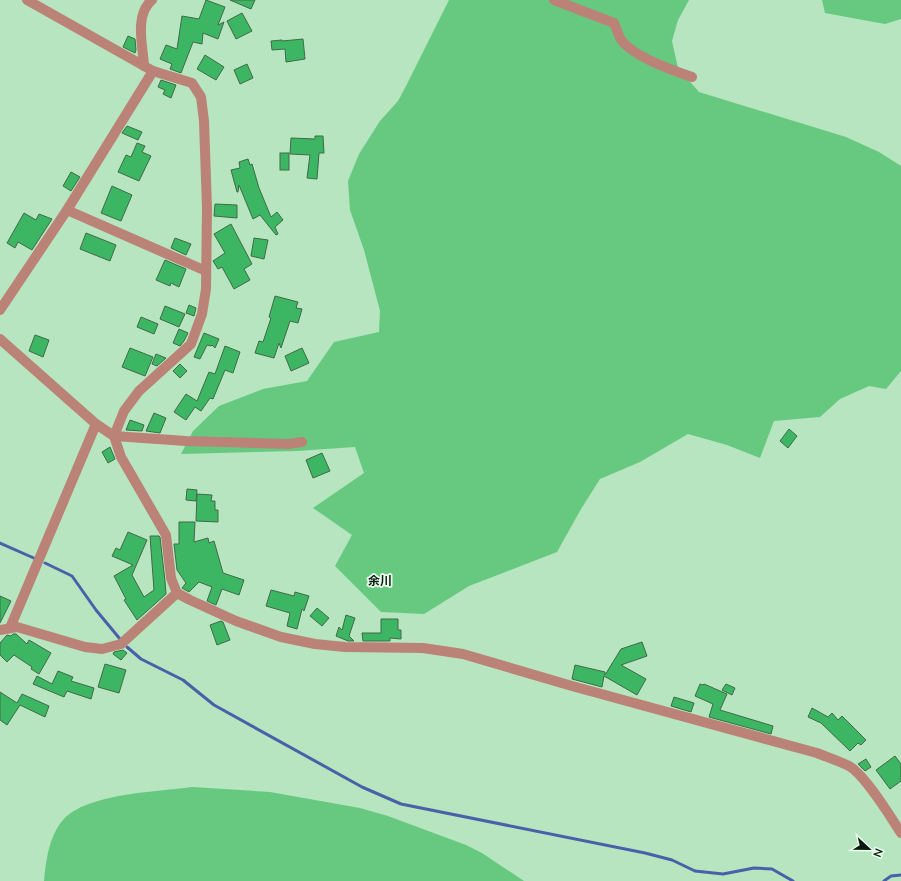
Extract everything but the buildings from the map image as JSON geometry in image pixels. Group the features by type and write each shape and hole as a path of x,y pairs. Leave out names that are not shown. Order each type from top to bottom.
{"street":[{"path":"27,0 149,68 192,83 201,97 204,121 207,208 206,289 202,314 191,344 139,391 124,411 114,436 121,457 166,535 171,578 177,593 236,621 281,637 315,644 344,647 423,648 463,654 572,686 817,753 850,766 873,792 901,833"},
{"path":"0,310 67,210 149,68 141,18 148,3 152,0"},
{"path":"554,0 614,23 621,39 631,49 666,68 692,77"},
{"path":"67,210 206,271"},
{"path":"0,339 96,424 114,436 186,441 288,444 302,442"},
{"path":"10,628 96,424"},
{"path":"0,630 17,627 85,647 102,649 121,644 177,593"}],"green space":[{"path":"449,0 689,0 678,20 672,41 678,68 699,92 846,137 879,152 901,166 901,371 886,389 869,386 840,399 820,417 774,421 760,458 727,445 688,434 640,462 600,479 557,552 469,586 424,614 381,612 335,566 352,535 313,508 364,473 355,447 297,451 181,454 193,431 219,406 263,389 307,381 334,342 379,332 380,311 364,250 350,210 348,181 359,154 380,121 398,101"},
{"path":"822,0 901,0 901,19 885,24 825,13"},
{"path":"192,787 270,792 360,808 388,816 466,845 482,853 524,881 44,881 47,857 54,833 63,820 74,811 88,804 123,795"}],"waterway":[{"path":"0,543 36,559"},
{"path":"45,563 72,576 96,610 120,639"},
{"path":"127,647 141,659 183,680 214,705 362,787 401,804 645,853 672,860 695,871 723,874 754,868 772,869 793,881"},
{"path":"884,881 891,876 901,875"}],"district":[{"name":"余川","path":"380,580"}]}
